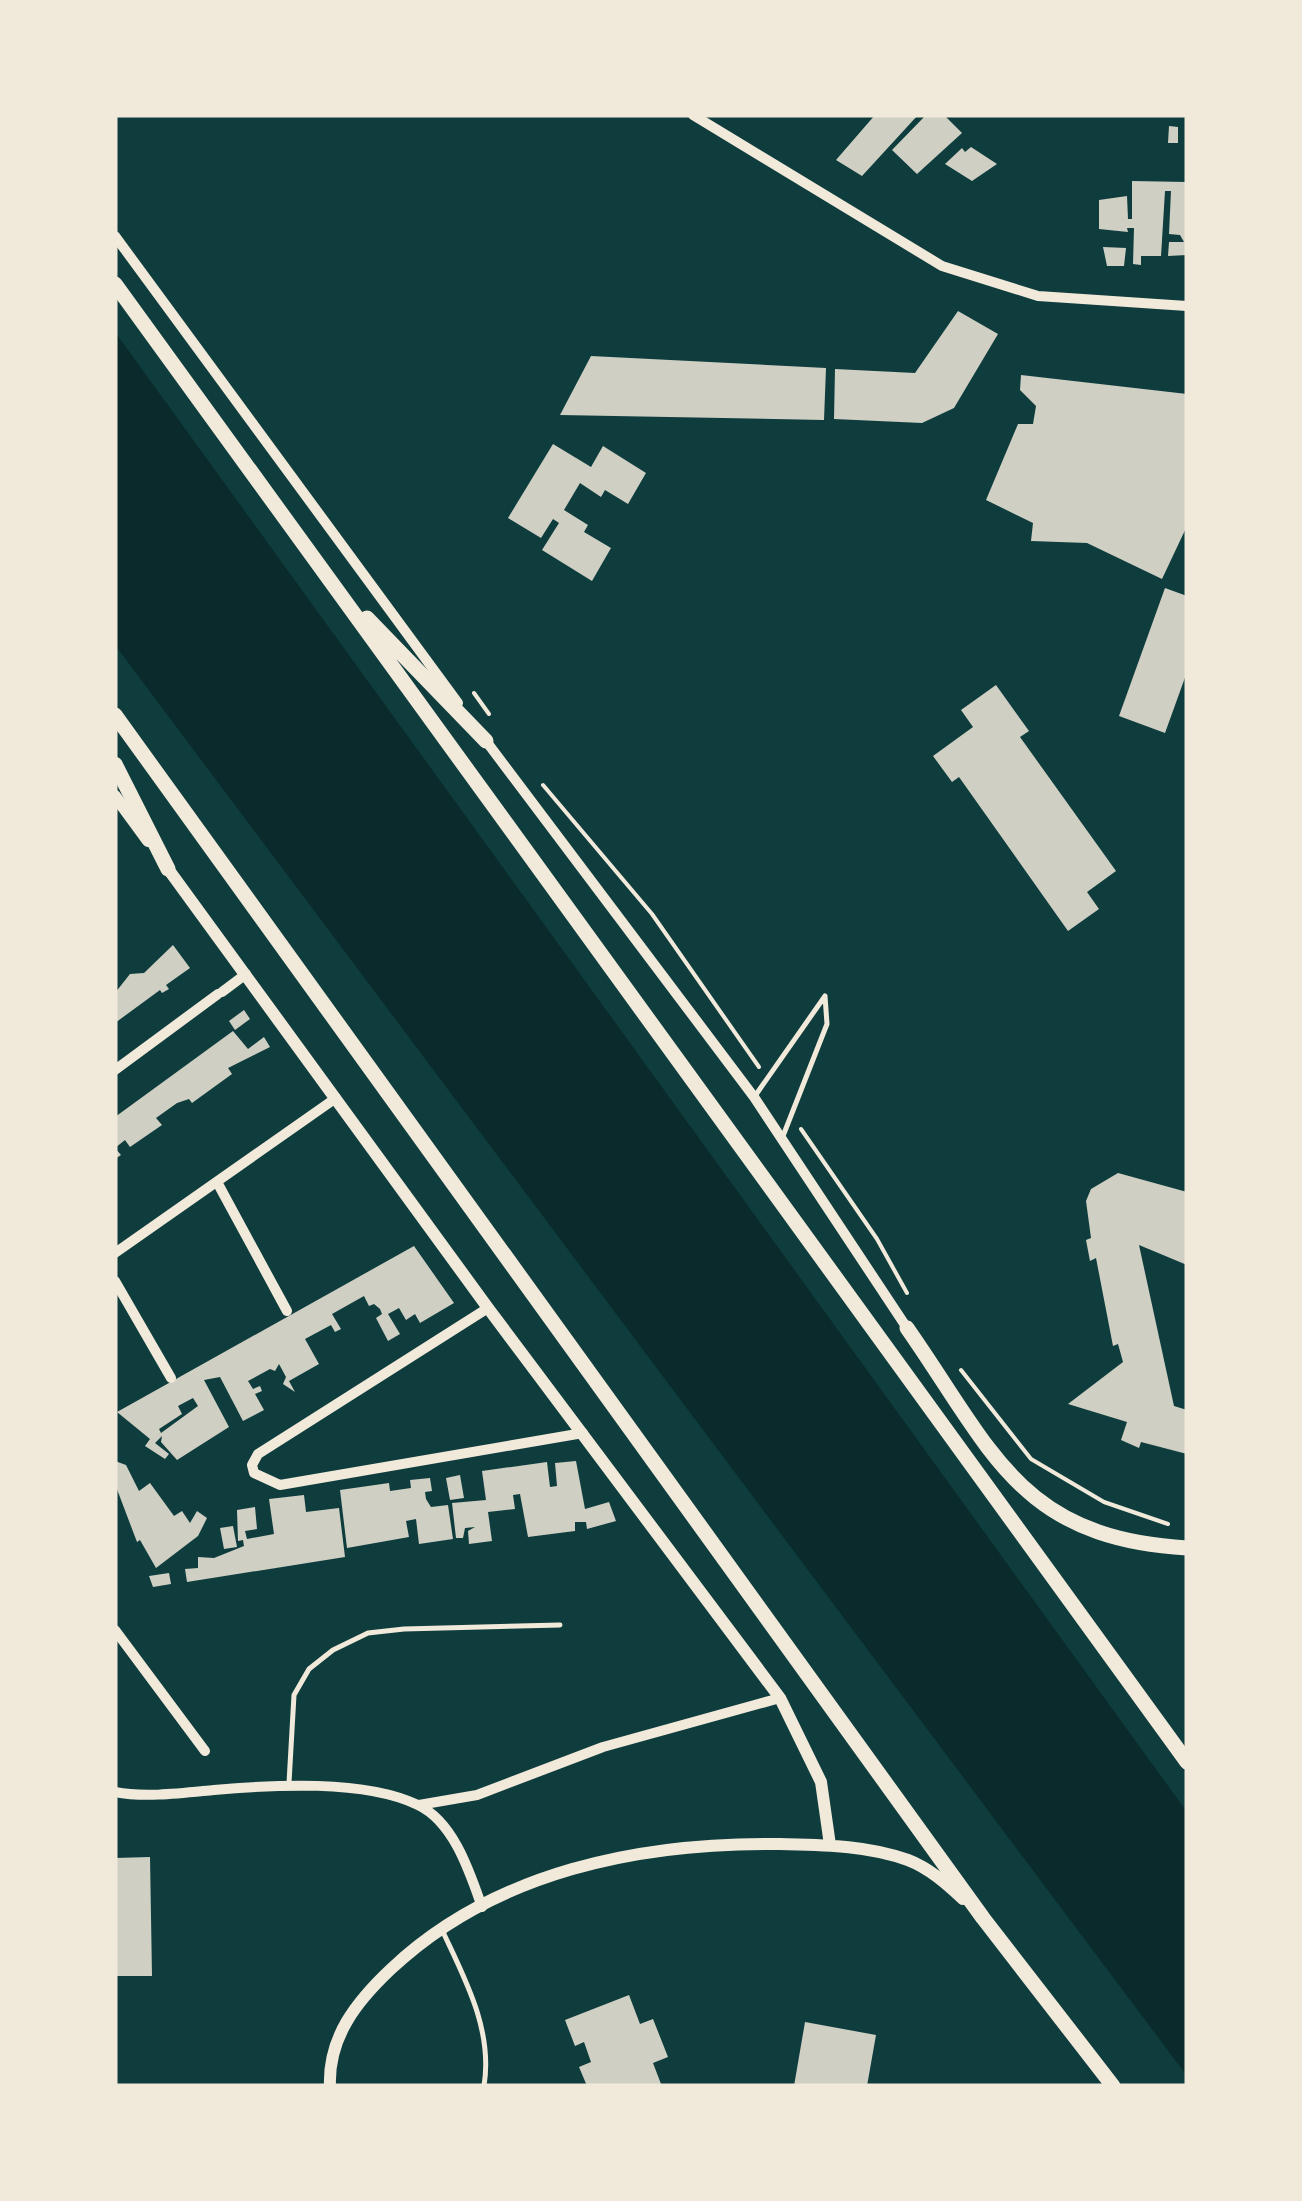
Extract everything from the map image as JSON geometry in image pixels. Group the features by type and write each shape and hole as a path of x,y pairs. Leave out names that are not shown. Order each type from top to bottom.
{"highway":[{"path":"115,284 1187,1762"},
{"path":"310,554 486,740"},
{"path":"115,715 983,1918 1113,2086"},
{"path":"115,764 168,869"},
{"path":"907,1328 1028,1538"},
{"path":"907,1328 982,1437 1035,1502 1102,1534 1187,1548"}],"street":[{"path":"693,115 918,254 954,271 1038,296 1187,306"},
{"path":"115,236 754,1098 907,1328"},
{"path":"115,796 488,1308 780,1698 821,1782 830,1845"},
{"path":"115,1070 246,974"},
{"path":"115,1253 336,1098"},
{"path":"217,1182 287,1310"},
{"path":"115,1281 171,1378"},
{"path":"488,1308 258,1454 252,1465 254,1473 280,1485 584,1433"},
{"path":"115,1630 206,1751"},
{"path":"115,1792 193,1792 289,1783 352,1790 419,1805 494,1790 603,1747 780,1698"},
{"path":"419,1805 454,1843 482,1906"},
{"path":"330,2086 335,2044 354,2007 402,1958 482,1906 567,1869 630,1854 722,1844 830,1845 908,1860 944,1880 983,1918"}],"lane":[{"path":"754,1098 825,996 826,1024 782,1139"},
{"path":"289,1783 294,1695 308,1669 333,1650 368,1633 404,1629 560,1625"},
{"path":"442,1930 480,2024 486,2047 484,2086"}],"water":[{"path":"115,332 1187,1812 1187,2076 115,645"}],"building":[{"path":"875,115 918,115 862,176 836,160"},
{"path":"926,115 944,115 962,133 917,174 892,150"},
{"path":"1169,126 1178,127 1178,143 1168,143"},
{"path":"971,147 997,164 972,181 945,164 962,148 965,152"},
{"path":"1132,181 1187,182 1187,255 1168,256 1169,242 1184,242 1180,235 1169,234 1171,191 1165,191 1161,256 1141,256 1141,265 1133,264 1134,228 1127,228 1128,232 1099,229 1099,200 1127,196 1128,219 1132,219"},
{"path":"1103,247 1126,248 1124,266 1107,266"},
{"path":"958,311 998,334 954,408 922,423 834,419 835,369 915,373"},
{"path":"591,356 826,368 824,420 560,415"},
{"path":"1021,375 1187,394 1187,526 1162,579 1087,543 1031,541 1033,523 986,500 1018,424 1033,424 1036,406 1020,390"},
{"path":"553,444 591,467 603,446 646,473 628,504 605,490 601,497 580,483 564,510 588,525 584,532 611,548 592,581 542,550 559,523 553,519 541,538 508,518"},
{"path":"1165,588 1187,596 1187,672 1165,733 1119,716"},
{"path":"996,685 1029,731 1020,737 1116,871 1087,892 1099,909 1068,931 959,777 952,782 933,756 973,727 961,710"},
{"path":"173,945 190,968 166,985 169,989 162,993 160,990 115,1023 115,993 130,974 144,973"},
{"path":"244,1010 250,1019 235,1030 229,1021"},
{"path":"233,1031 248,1049 264,1037 270,1047 228,1068 232,1074 192,1103 189,1099 177,1103 156,1118 162,1125 130,1147 125,1140 115,1148 115,1117"},
{"path":"1118,1173 1187,1192 1187,1265 1139,1245 1174,1406 1187,1410 1187,1454 1141,1442 1139,1448 1121,1440 1127,1422 1068,1404 1123,1362 1118,1344 1113,1346 1096,1258 1090,1261 1086,1240 1091,1238 1086,1201 1091,1189"},
{"path":"414,1246 454,1303 420,1323 415,1314 406,1320 399,1308 388,1314 400,1334 388,1341 376,1318 382,1314 380,1309 374,1304 369,1306 364,1296 332,1314 341,1329 335,1332 331,1325 305,1339 319,1364 289,1381 295,1392 283,1384 286,1377 279,1364 275,1371 270,1369 248,1381 253,1389 260,1386 262,1391 255,1394 264,1410 243,1421 220,1377 204,1380 229,1427 177,1460 161,1442 162,1436 155,1443 169,1454 165,1459 145,1446 150,1439 117,1412","holes":["193,1398 198,1406 161,1433 159,1429 182,1414 178,1406"]},
{"path":"115,1461 126,1465 139,1491 150,1483 174,1516 182,1511 190,1523 197,1511 207,1518 198,1536 156,1568 140,1540 137,1542 115,1484"},
{"path":"576,1461 585,1509 609,1502 616,1521 587,1529 586,1522 575,1522 575,1531 528,1537 520,1494 513,1495 515,1509 488,1512 492,1541 469,1544 468,1531 475,1527 465,1528 463,1538 456,1538 452,1503 486,1500 482,1471 547,1462 550,1487 557,1486 555,1463"},
{"path":"460,1475 464,1498 450,1500 446,1478"},
{"path":"430,1478 432,1491 425,1492 426,1499 431,1507 448,1505 453,1539 419,1544 416,1519 406,1521 409,1537 347,1548 340,1490 389,1483 390,1491 411,1488 410,1480"},
{"path":"304,1495 306,1512 339,1508 345,1557 187,1582 185,1569 198,1568 198,1557 214,1558 244,1546 243,1540 238,1541 237,1510 255,1507 257,1529 245,1531 247,1539 274,1534 269,1499"},
{"path":"233,1526 237,1547 224,1549 220,1528"},
{"path":"169,1573 171,1584 153,1587 149,1576"},
{"path":"150,1857 152,1976 115,1976 115,1858"},
{"path":"629,1995 640,2024 653,2019 668,2057 653,2063 661,2084 587,2086 579,2067 591,2062 584,2042 575,2046 565,2020"},
{"path":"805,2022 876,2035 867,2086 794,2086"}]}
